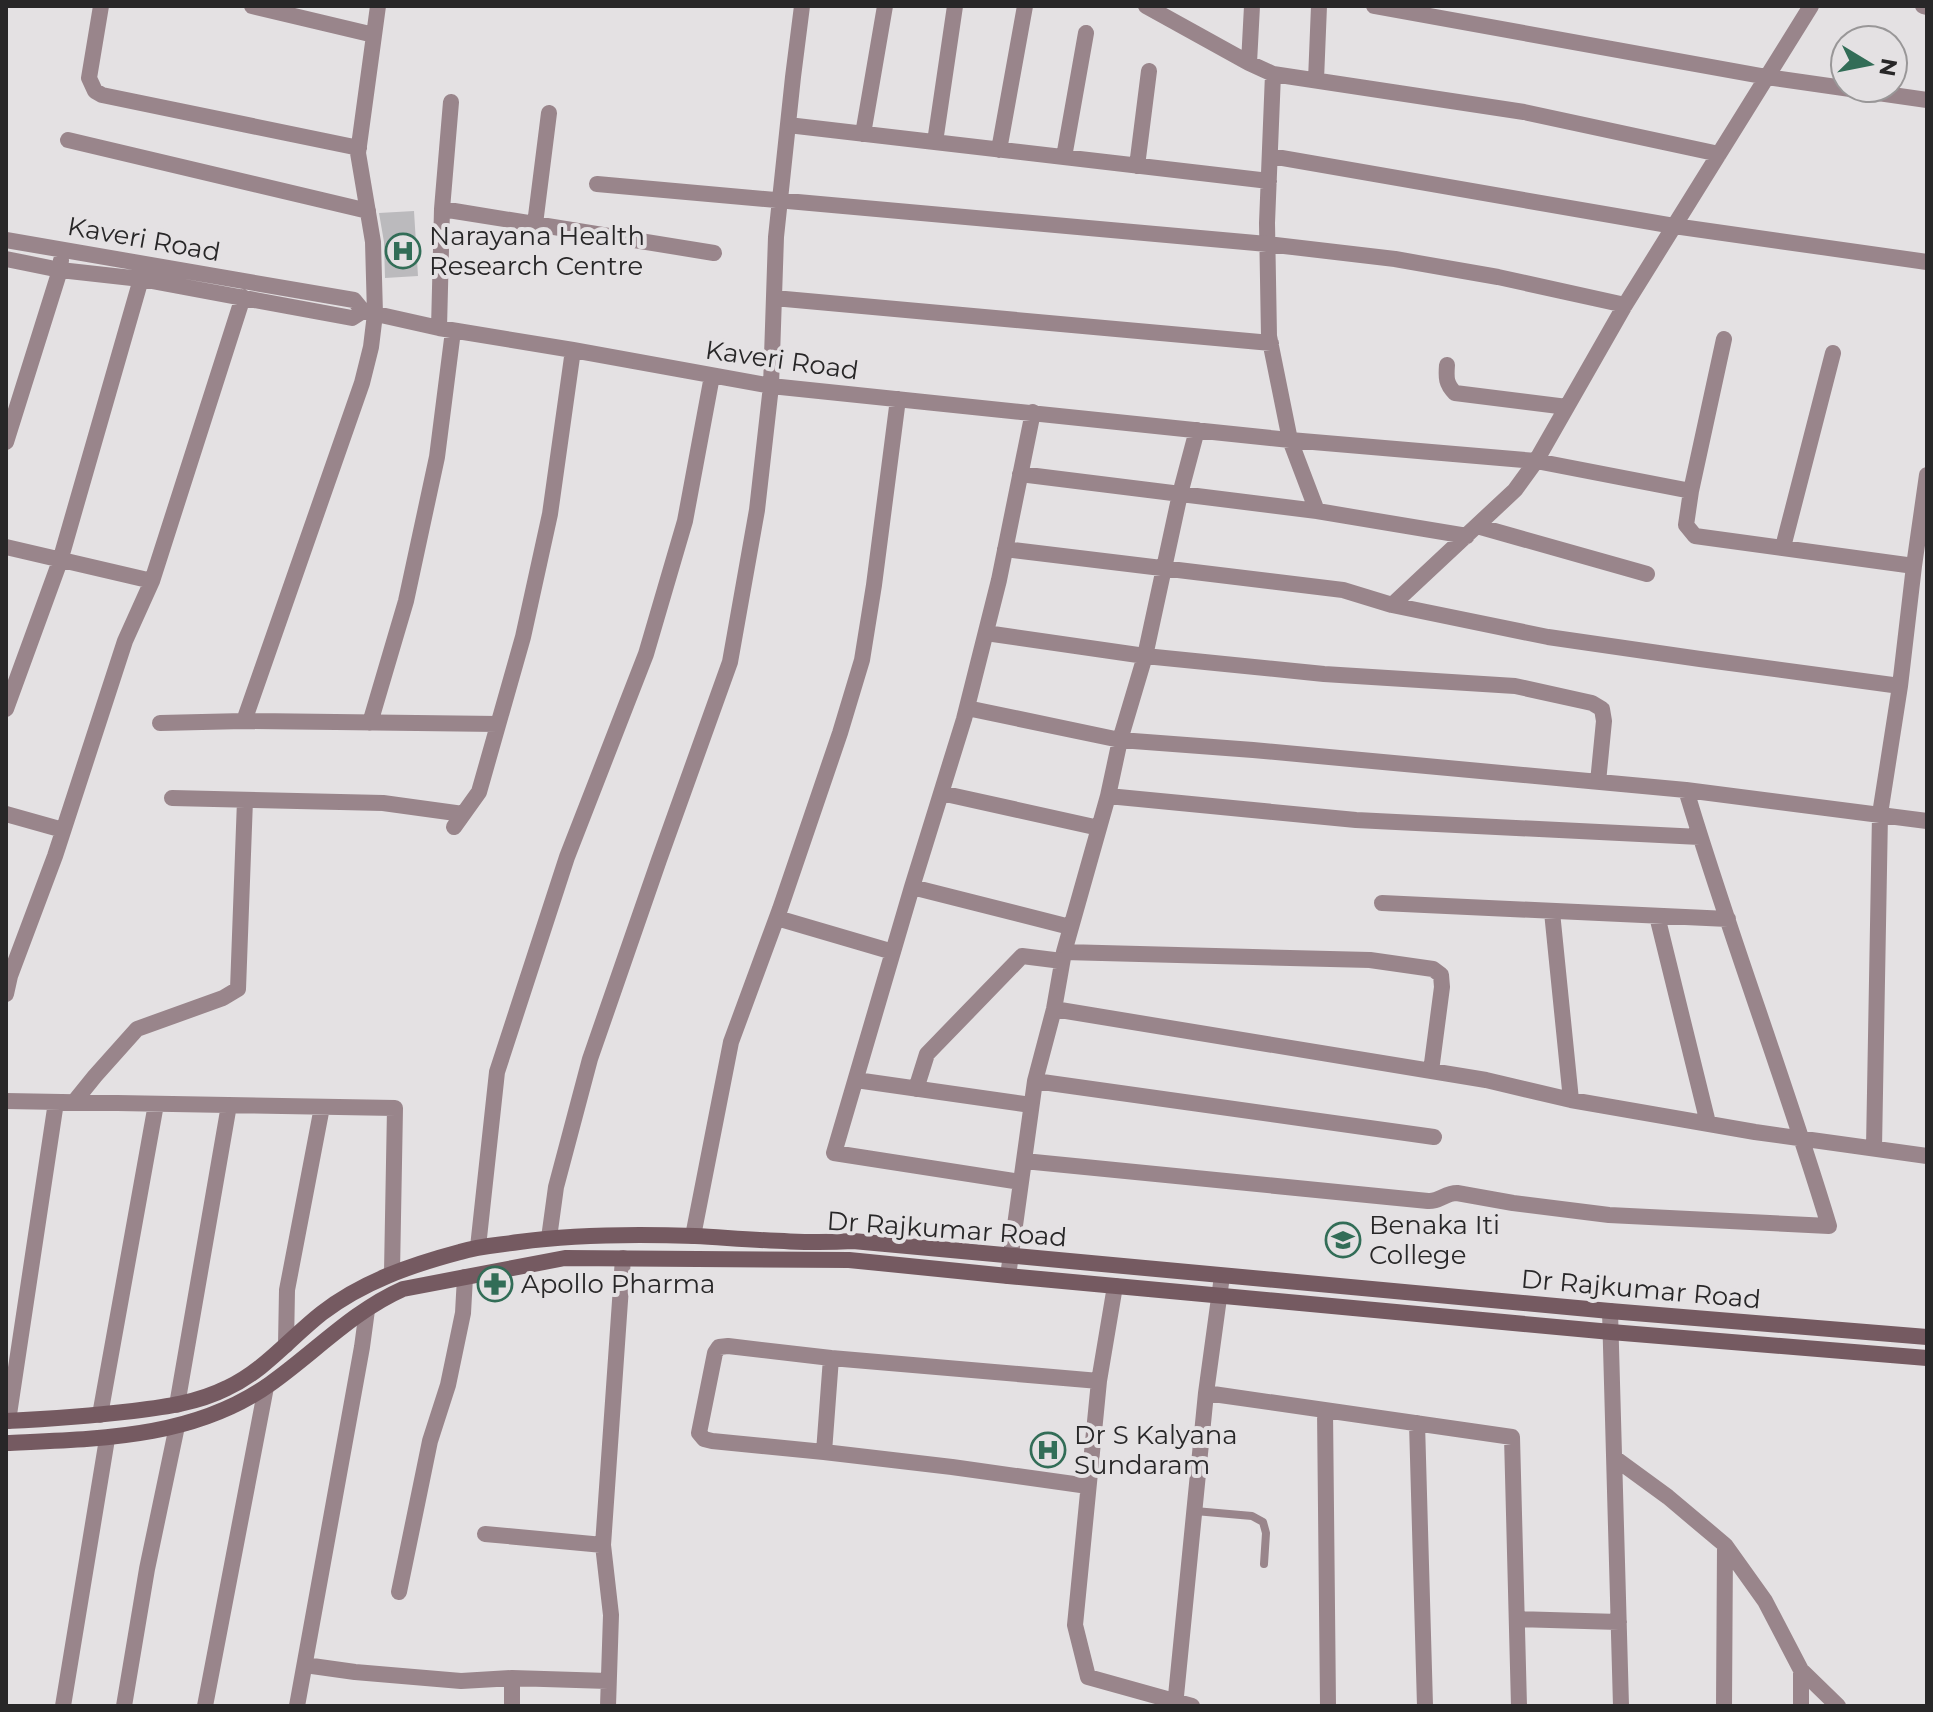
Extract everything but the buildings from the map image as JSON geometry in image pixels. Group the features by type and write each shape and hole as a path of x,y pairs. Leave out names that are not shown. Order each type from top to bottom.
{"main road":[{"name":"Dr Rajkumar Road","path":"7,1421 100,1415 177,1405 227,1388 264,1365 323,1312 392,1272 478,1247 549,1238 621,1235 814,1243 853,1241 1927,1337"},
{"name":"Dr Rajkumar Road","path":"6,1443 107,1439 177,1426 227,1409 266,1387 334,1333 389,1295 403,1289 565,1258 849,1260 1611,1332 1927,1358"}],"street":[{"path":"101,6 89,78 95,91 102,95 359,148"},
{"path":"252,6 374,35"},
{"path":"244,721 362,383 371,347 369,312 373,242 358,153 378,6"},
{"path":"549,1238 556,1187 590,1059 730,662 757,510 771,386 780,201 802,6"},
{"path":"863,134 885,6"},
{"path":"935,142 955,6"},
{"path":"999,150 1025,6"},
{"path":"1249,63 1252,6"},
{"path":"1316,80 1319,6"},
{"path":"1374,6 1767,77 1927,100"},
{"path":"1392,605 1515,490 1536,461 1625,305 1811,6"},
{"path":"1152,7 1273,74 1524,112 1719,154"},
{"path":"1064,157 1086,33"},
{"path":"1137,166 1149,71"},
{"path":"1273,74 1267,244 1271,343 1290,440 1317,511"},
{"path":"370,723 406,601 437,457 446,330 442,209 451,102"},
{"path":"535,224 549,113"},
{"path":"788,125 1269,181"},
{"path":"68,140 368,211"},
{"path":"1270,156 1674,226 1927,262"},
{"path":"597,184 1267,244 1395,259 1483,274 1625,305"},
{"path":"442,209 714,253"},
{"name":"Kaveri Road","path":"6,240 354,300 369,312 446,330 771,386 1290,440 1536,461 1691,491"},
{"path":"6,442 60,270 62,250"},
{"name":"Kaveri Road","path":"6,259 60,270 141,279 352,318 369,312"},
{"path":"6,709 60,561 141,279"},
{"path":"6,994 125,641 152,581 243,297"},
{"path":"774,298 1271,343"},
{"path":"1724,339 1691,491 1686,525 1695,536 1914,566"},
{"path":"172,798 383,803 459,820 479,792 523,637 550,514 573,350"},
{"path":"1783,547 1833,353"},
{"path":"1447,365 1446,380 1455,393 1567,407"},
{"path":"478,1247 497,1072 567,857 646,654 685,521 712,376"},
{"path":"693,1236 731,1042 777,918 862,660 898,399"},
{"path":"1020,1182 834,1153 967,708 1005,549 1033,412"},
{"path":"1008,1276 1035,1081 1054,1009 1070,927 1145,656 1197,430"},
{"path":"1020,474 1472,531 1647,574"},
{"path":"1874,1148 1880,814 1927,475"},
{"path":"6,547 152,581"},
{"path":"1005,549 1343,590 1392,605 1585,643 1900,686"},
{"path":"986,633 1145,656 1324,674 1515,686 1592,703 1602,709 1604,721 1598,782"},
{"path":"967,708 1120,740 1686,790 1927,821"},
{"path":"160,723 498,724"},
{"path":"1024,1161 1435,1202 1450,1193 1457,1193 1609,1215 1829,1226 1803,1139 1686,790"},
{"path":"941,793 1099,828"},
{"path":"1108,796 1356,820 1700,837"},
{"path":"74,1102 137,1029 223,998 238,989 245,800"},
{"path":"6,814 63,830"},
{"path":"912,887 1070,927"},
{"path":"1382,903 1728,919"},
{"path":"1552,912 1571,1100"},
{"path":"1657,916 1708,1123"},
{"path":"777,918 893,952"},
{"path":"916,1089 927,1054 1022,956 1370,960 1433,969 1441,975 1442,987 1431,1071"},
{"path":"1054,1009 1486,1080 1571,1100 1803,1139 1927,1156"},
{"path":"856,1080 1031,1105"},
{"path":"1035,1081 1434,1137"},
{"path":"6,1101 395,1108 392,1272"},
{"path":"7,1421 56,1102"},
{"path":"100,1415 156,1104"},
{"path":"177,1405 229,1105"},
{"path":"286,1345 287,1290 322,1107"},
{"path":"608,1706 611,1615 603,1545 623,1258"},
{"path":"1115,1286 1099,1381 1075,1625 1088,1677 1181,1704 1194,1511 1222,1276"},
{"path":"399,1592 430,1441 448,1385 463,1313 465,1277"},
{"path":"297,1706 367,1310"},
{"path":"1610,1311 1621,1706"},
{"path":"1088,1486 952,1467 712,1441 704,1439 699,1433 715,1353 719,1347 1099,1381"},
{"path":"824,1452 831,1358"},
{"path":"205,1706 266,1387"},
{"path":"1206,1393 1512,1437 1519,1706"},
{"path":"1325,1410 1328,1706"},
{"path":"1417,1423 1425,1706"},
{"path":"124,1706 147,1569 177,1426"},
{"path":"63,1706 107,1439"},
{"path":"1616,1459 1725,1545 1765,1601 1801,1670 1838,1706"},
{"path":"485,1534 603,1545"},
{"path":"1724,1706 1725,1545"},
{"path":"1517,1619 1619,1622"},
{"path":"305,1665 461,1681 512,1678 608,1681"},
{"path":"1801,1670 1801,1706"},
{"path":"512,1678 512,1706"}],"lane":[{"path":"1194,1511 1252,1516 1263,1522 1266,1533 1264,1564"}],"place":[{"name":"Narayana Health Research Centre","path":"403,251"},
{"name":"Benaka Iti College","path":"1343,1240"},
{"name":"Apollo Pharma","path":"495,1284"},
{"name":"Dr S Kalyana Sundaram","path":"1048,1450"}]}
